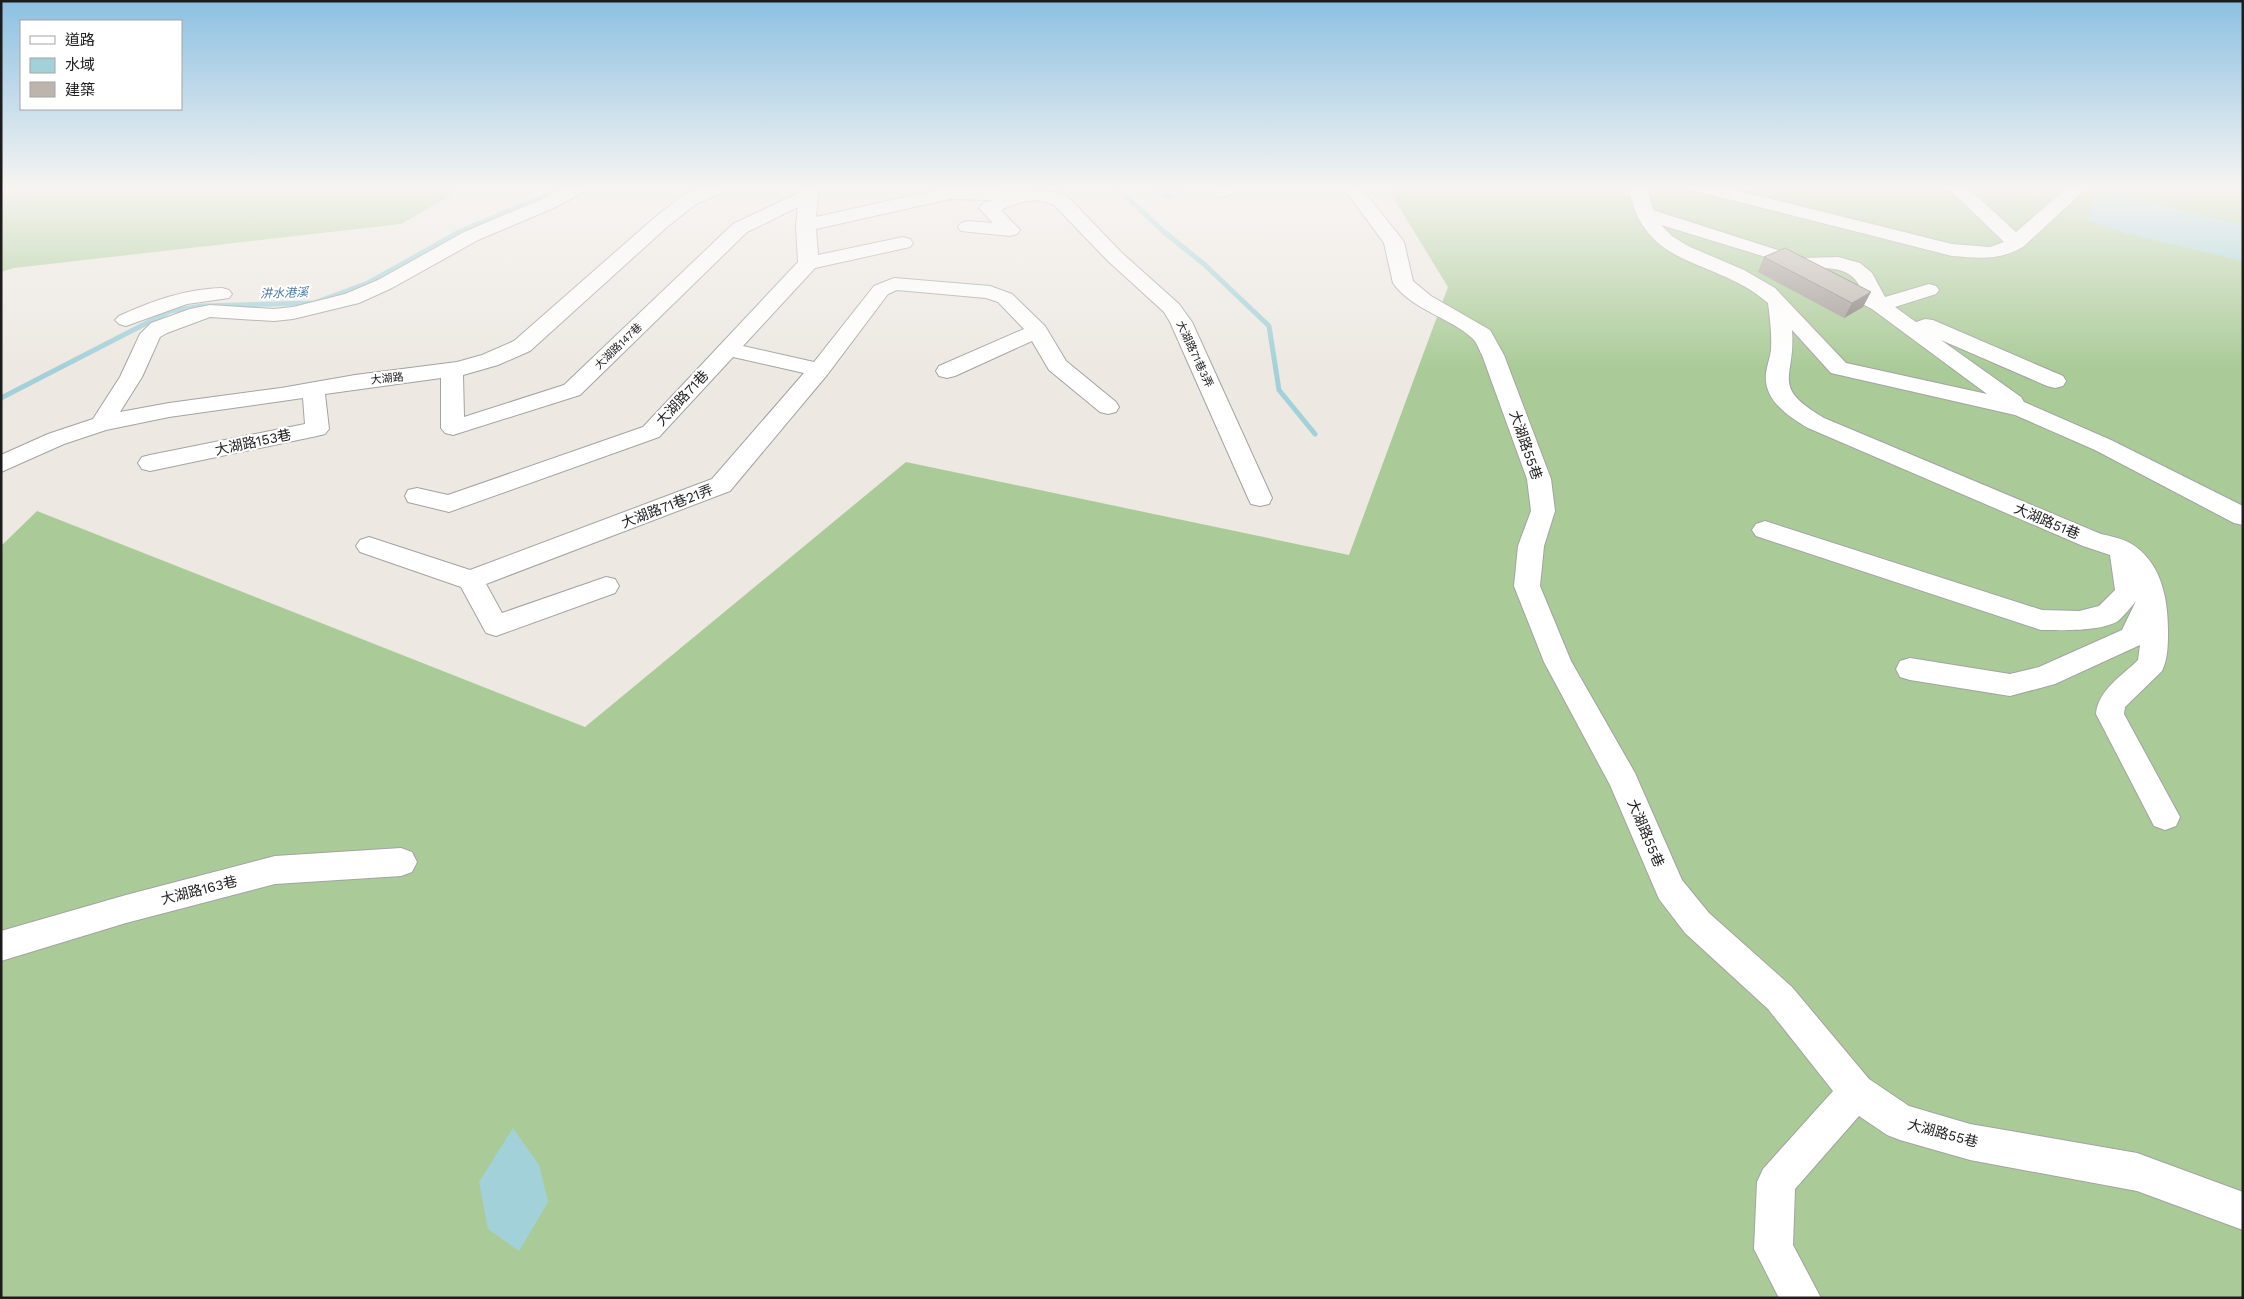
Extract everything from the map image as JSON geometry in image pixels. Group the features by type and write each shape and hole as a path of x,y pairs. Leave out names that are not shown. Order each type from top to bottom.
{"street":[{"path":"126,320 176,299 204,294 304,295 345,283 370,272 414,247"},
{"path":"101,424 131,376 151,334 159,328 197,313 210,311 274,315 293,313 352,299 385,284 452,247"},
{"name":"大湖路","path":"1,464 56,439 101,424 169,410 355,382 452,370 490,360 522,346 633,247"},
{"name":"大湖路147巷","path":"452,370 453,428 572,390 721,247"},
{"path":"807,247 808,262 884,247"},
{"name":"大湖路71巷3弄","path":"1105,247 1172,308 1181,322 1260,498"},
{"name":"大湖路55巷","path":"1395,247 1403,283 1424,300 1482,335 1493,355 1539,479 1543,511 1531,546 1527,586 1558,662 1624,782 1670,889 1697,923 1780,998 1856,1092 1900,1122 1970,1142 2137,1172 2243,1211"},
{"path":"1674,247 1756,284 1778,304 1826,357 1839,368 2022,409 2104,445 2243,517"},
{"path":"1752,247 1789,258 1879,305 2055,381"},
{"path":"1939,247 1990,254 2011,247"},
{"name":"大湖路71巷","path":"417,496 449,504 651,432 808,262"},
{"name":"大湖路71巷21弄","path":"471,580 721,485 819,370 881,290 894,284 990,292 1005,298 1037,331 1057,364 1108,407"},
{"path":"1879,305 1929,290"},
{"name":"大湖路51巷","path":"1778,304 1782,346 1777,374 1778,388 1786,404 1816,423 2092,540 2122,550 2143,570 2153,595 2155,621 2152,664 2111,703 2110,714 2165,817"},
{"path":"1879,305 2022,409"},
{"path":"947,371 1037,331"},
{"path":"728,349 819,370"},
{"name":"大湖路153巷","path":"150,463 317,429 313,389"},
{"path":"1765,530 2041,620 2079,621 2108,614 2129,592 2122,550"},
{"path":"369,546 471,580 496,626 606,586"},
{"path":"1910,669 2010,685 2045,676 2132,637 2153,595"},
{"name":"大湖路163巷","path":"1,946 126,908 274,870 401,862"},
{"path":"1802,1298 1773,1249 1776,1182 1856,1092"}],"green space":[{"path":"1,247 202,247 14,268 1,272"},
{"path":"1423,247 2243,247 2243,1298 1,1298 1,546 37,511 585,727 906,462 1349,555 1448,287"}],"water":[{"path":"2182,247 2243,247 2243,261"},
{"path":"513,1128 539,1165 548,1202 519,1251 488,1229 479,1182"}],"building":[{"path":"1785,248 1871,292 1852,303 1764,257"}],"waterway":[{"name":"汫水港溪","path":"1,398 170,311 202,306 314,303 368,283 433,247"},
{"path":"1182,247 1204,264 1269,326 1279,390 1315,434"}]}
